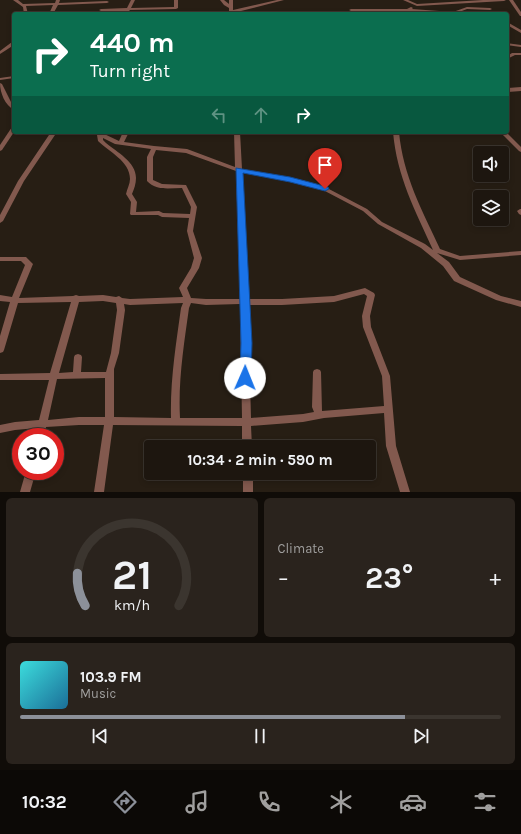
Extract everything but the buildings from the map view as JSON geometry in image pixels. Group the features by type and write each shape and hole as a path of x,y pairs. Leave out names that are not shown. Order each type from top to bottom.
{"street":[{"path":"16,0 25,7 26,12"},
{"path":"127,12 133,0"},
{"path":"175,12 176,0"},
{"path":"222,0 230,12"},
{"path":"230,12 231,0"},
{"path":"230,12 282,0"},
{"path":"405,0 413,4 439,5 504,0"},
{"path":"511,0 521,15"},
{"path":"22,5 57,2 108,1"},
{"path":"99,12 108,1"},
{"path":"455,3 460,7 491,10 490,4 498,1"},
{"path":"52,12 57,2"},
{"path":"409,10 413,4"},
{"path":"99,12 108,10 176,8"},
{"path":"456,12 466,8"},
{"path":"351,10 409,10 439,12"},
{"path":"509,24 521,32"},
{"path":"0,53 12,44"},
{"path":"509,44 521,46"},
{"path":"509,57 514,54 521,54"},
{"path":"0,79 12,77"},
{"path":"0,86 12,105"},
{"path":"509,90 521,89"},
{"path":"0,149 12,131"},
{"path":"0,222 21,181 53,134"},
{"path":"98,134 100,140 116,152 132,173 133,178 129,194 130,198 134,202 133,214 159,213 162,215 192,215"},
{"path":"100,134 110,140 121,143 187,151 239,170 290,180 325,189 365,210 380,223 424,246 446,264 457,279 498,298 521,304"},
{"path":"121,143 125,134"},
{"path":"237,134 246,343 247,440"},
{"path":"396,134 396,147 406,184 437,251 460,258 521,253"},
{"path":"505,134 521,150"},
{"path":"154,148 150,157 150,182 159,186 184,186 194,205 190,231 198,260 183,288 188,300 184,308 174,400 176,421"},
{"path":"0,259 23,259 29,263 15,294 15,300 0,350"},
{"path":"0,298 15,300 103,298 130,302 188,300 206,302 308,301 341,298 363,290 369,292 371,296 366,316 367,327 386,376 392,450 405,492"},
{"path":"40,428 70,312 76,298"},
{"path":"99,492 109,422 110,375 115,353 121,310 119,300"},
{"path":"77,374 78,357"},
{"path":"317,372 317,407 319,415"},
{"path":"0,377 77,374 110,375"},
{"path":"0,429 41,423 79,421 246,422 388,409"},
{"path":"25,492 28,480"},
{"path":"248,480 248,492"}],"route":[{"path":"245,378 246,343 239,170 290,180 325,189"}]}
